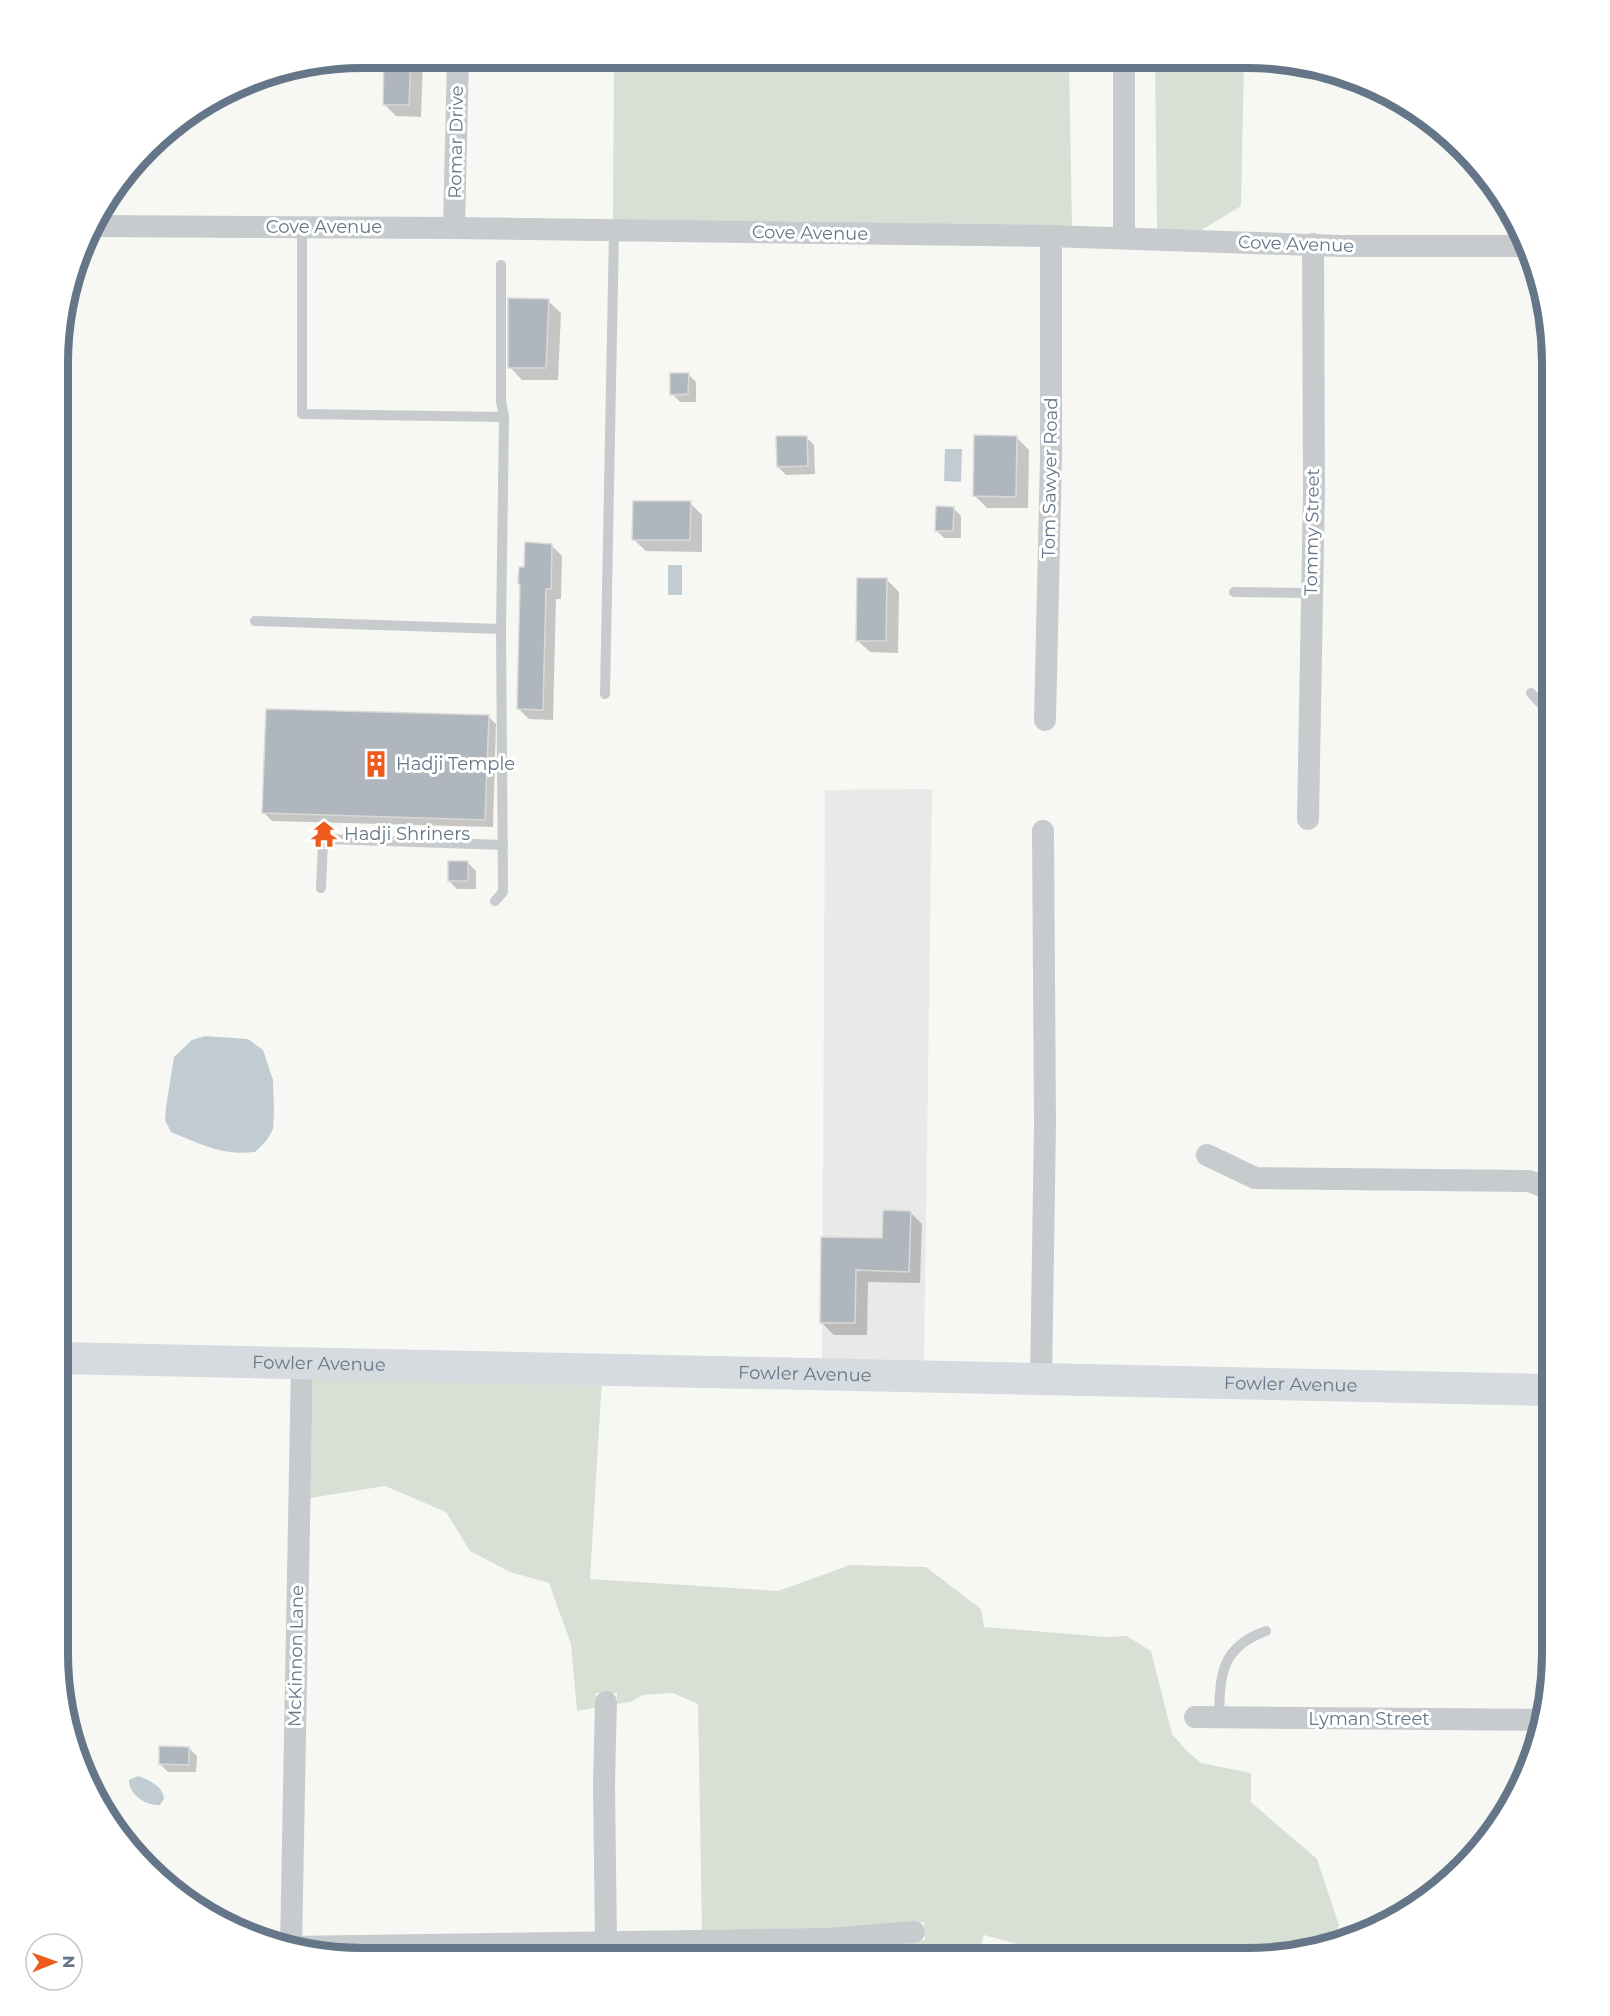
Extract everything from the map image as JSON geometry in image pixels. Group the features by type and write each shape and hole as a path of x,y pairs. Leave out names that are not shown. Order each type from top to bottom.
{"street":[{"name":"Romar Drive","path":"454,228 458,68"},
{"path":"1124,68 1124,238"},
{"name":"Cove Avenue","path":"101,226 302,226 1051,236 1313,244 1518,246"},
{"name":"Tom Sawyer Road","path":"1045,720 1051,457 1051,236"},
{"name":"Tommy Street","path":"1308,819 1314,491 1313,244"},
{"path":"1041,1380 1045,1122 1043,831"},
{"path":"1207,1155 1255,1178 1529,1181 1542,1186"},
{"name":"Fowler Avenue","path":"68,1358 1542,1390"},
{"name":"McKinnon Lane","path":"291,1939 302,1363"},
{"path":"606,1702 604,1784 606,1942"},
{"name":"Lyman Street","path":"1195,1717 1535,1720"},
{"path":"328,1946 828,1939 914,1932"}],"lane":[{"path":"302,226 302,414 504,417"},
{"path":"606,694 614,230"},
{"path":"495,901 503,892 501,628 504,417 501,401 501,265"},
{"path":"1234,592 1311,593"},
{"path":"255,621 501,628"},
{"path":"1531,693 1542,705"},
{"path":"321,888 322,843 327,839 503,844"},
{"path":"1219,1717 1220,1688 1229,1657 1246,1639 1266,1631"}],"shaded area":[{"path":"614,68 1069,68 1072,227 613,221"},
{"path":"1155,68 1244,68 1241,206 1200,231 1157,230"},
{"path":"945,449 962,449 961,482 944,481"},
{"path":"668,565 682,565 682,595 668,595"},
{"path":"932,789 924,1368 822,1365 825,790"},
{"path":"205,1036 248,1039 263,1050 273,1080 273,1129 267,1140 255,1152 222,1151 202,1145 171,1132 165,1120 174,1057 192,1040"},
{"path":"313,1373 602,1379 590,1579 778,1591 850,1565 926,1567 981,1609 984,1627 1106,1637 1127,1636 1151,1651 1172,1734 1201,1763 1251,1773 1251,1802 1317,1859 1339,1925 1335,1935 1305,1943 1267,1948 1032,1948 984,1935 980,1948 827,1948 925,1940 924,1922 828,1930 702,1931 698,1704 673,1693 643,1695 630,1702 617,1704 617,1693 596,1693 595,1708 577,1711 571,1644 549,1583 510,1572 470,1551 446,1512 385,1486 310,1498"},
{"path":"138,1776 161,1790 164,1799 160,1805 149,1804 135,1795 129,1780"}],"building":[{"path":"384,68 411,68 409,105 383,105"},
{"path":"508,298 549,299 546,368 508,368"},
{"path":"670,373 689,373 688,394 670,395"},
{"path":"974,435 1017,436 1016,497 973,496"},
{"path":"776,436 807,436 808,466 777,467"},
{"path":"633,501 691,501 690,540 632,540"},
{"path":"936,506 954,507 953,531 935,531"},
{"path":"525,542 552,544 551,589 546,589 543,710 517,709 520,584 518,584 519,567 524,567"},
{"path":"857,578 887,578 886,641 856,641"},
{"name":"Hadji Temple","path":"266,709 489,715 485,820 262,813"},
{"path":"448,861 468,861 468,881 448,881"},
{"path":"883,1210 911,1211 909,1272 856,1270 855,1323 820,1323 821,1237 882,1238"},
{"path":"159,1746 189,1747 189,1765 159,1764"}],"place":[{"name":"Hadji Temple","path":"376,764"},
{"name":"Hadji Shriners","path":"324,834"}]}
